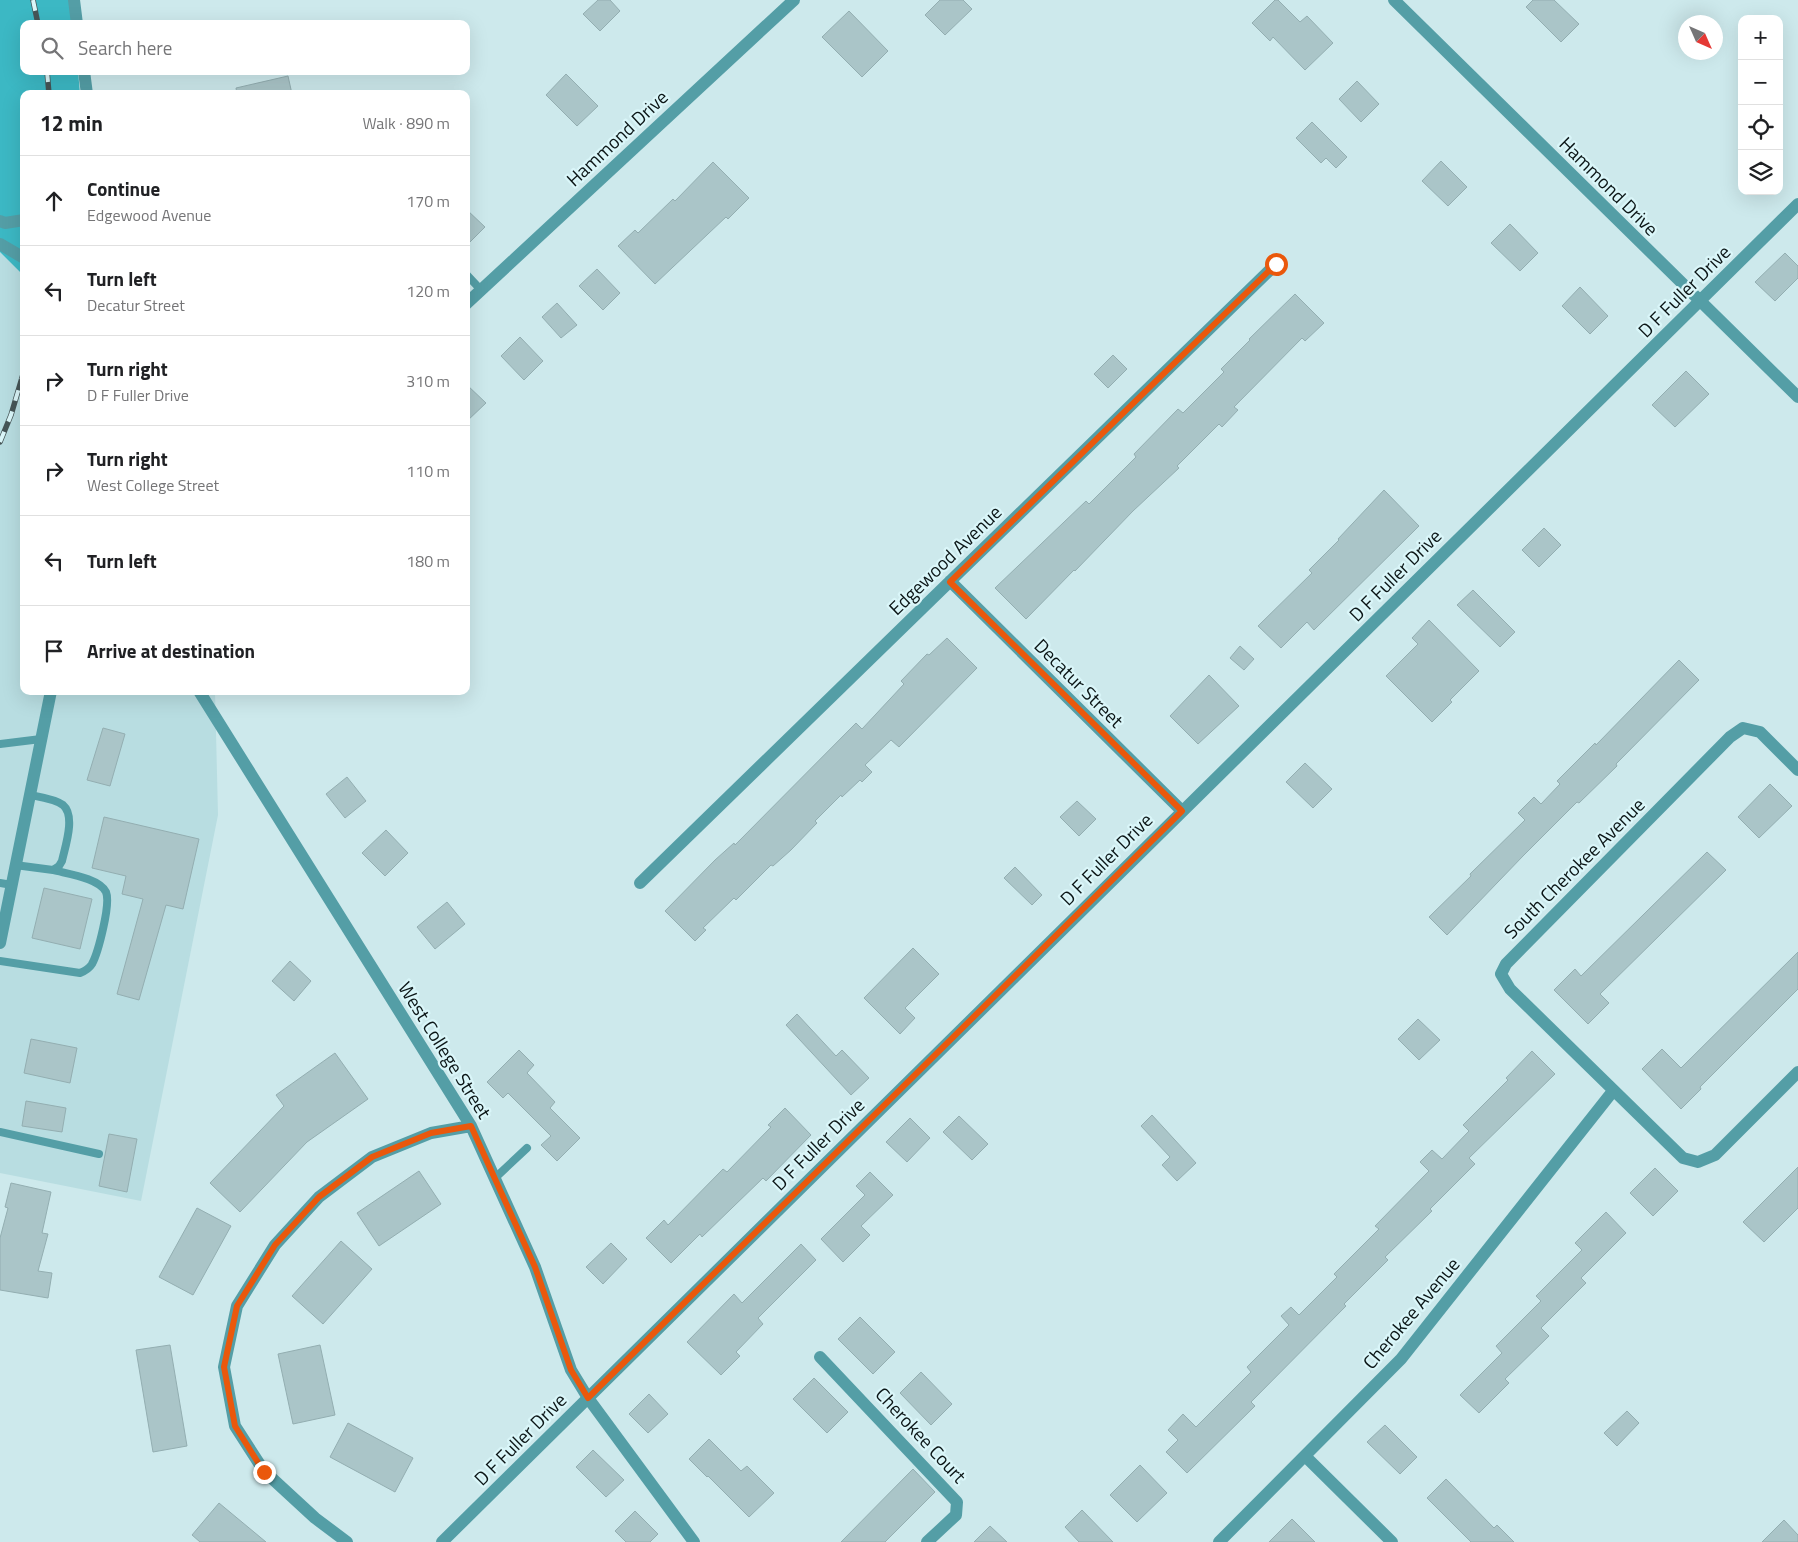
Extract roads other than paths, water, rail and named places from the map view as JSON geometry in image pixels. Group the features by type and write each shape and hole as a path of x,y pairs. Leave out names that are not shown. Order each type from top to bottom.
{"street":[{"path":"74,0 76,20"},
{"name":"Hammond Drive","path":"470,300 794,0"},
{"name":"Hammond Drive","path":"1394,0 1798,397"},
{"path":"85,75 86,90"},
{"name":"D F Fuller Drive","path":"442,1542 1798,204"},
{"path":"0,221 5,223 20,221"},
{"path":"0,244 20,256"},
{"name":"Edgewood Avenue","path":"640,882 1276,264"},
{"name":"Decatur Street","path":"950,582 1182,811"},
{"path":"0,943 6,884 15,865 50,695"},
{"name":"West College Street","path":"202,695 471,1126 535,1267 571,1370 588,1398 694,1542"},
{"name":"South Cherokee Avenue","path":"1613,1091 1510,989 1501,974 1506,964 1730,737 1743,728 1760,732 1798,770"},
{"path":"1613,1091 1684,1158 1698,1162 1715,1155 1798,1072"},
{"name":"Cherokee Avenue","path":"1219,1542 1401,1359 1613,1091"},
{"path":"347,1542 315,1518 264,1472 235,1426 224,1367 237,1306 275,1245 319,1197 372,1157 431,1133 471,1126"},
{"name":"Cherokee Court","path":"820,1357 958,1502 956,1515 928,1542"},
{"path":"1305,1456 1392,1542"}],"lane":[{"path":"470,278 482,290"},
{"path":"0,744 41,739"},
{"path":"30,795 56,802 63,805 68,811 70,818 62,861 53,870"},
{"path":"0,961 80,973 87,970 92,965 97,952 108,902 106,892 94,881 53,870 15,865"},
{"path":"0,1132 99,1154"},
{"path":"495,1178 528,1148"}],"railway":[{"path":"33,0 37,20"},
{"path":"47,75 49,90"},
{"path":"0,442 11,415 20,385"}]}
